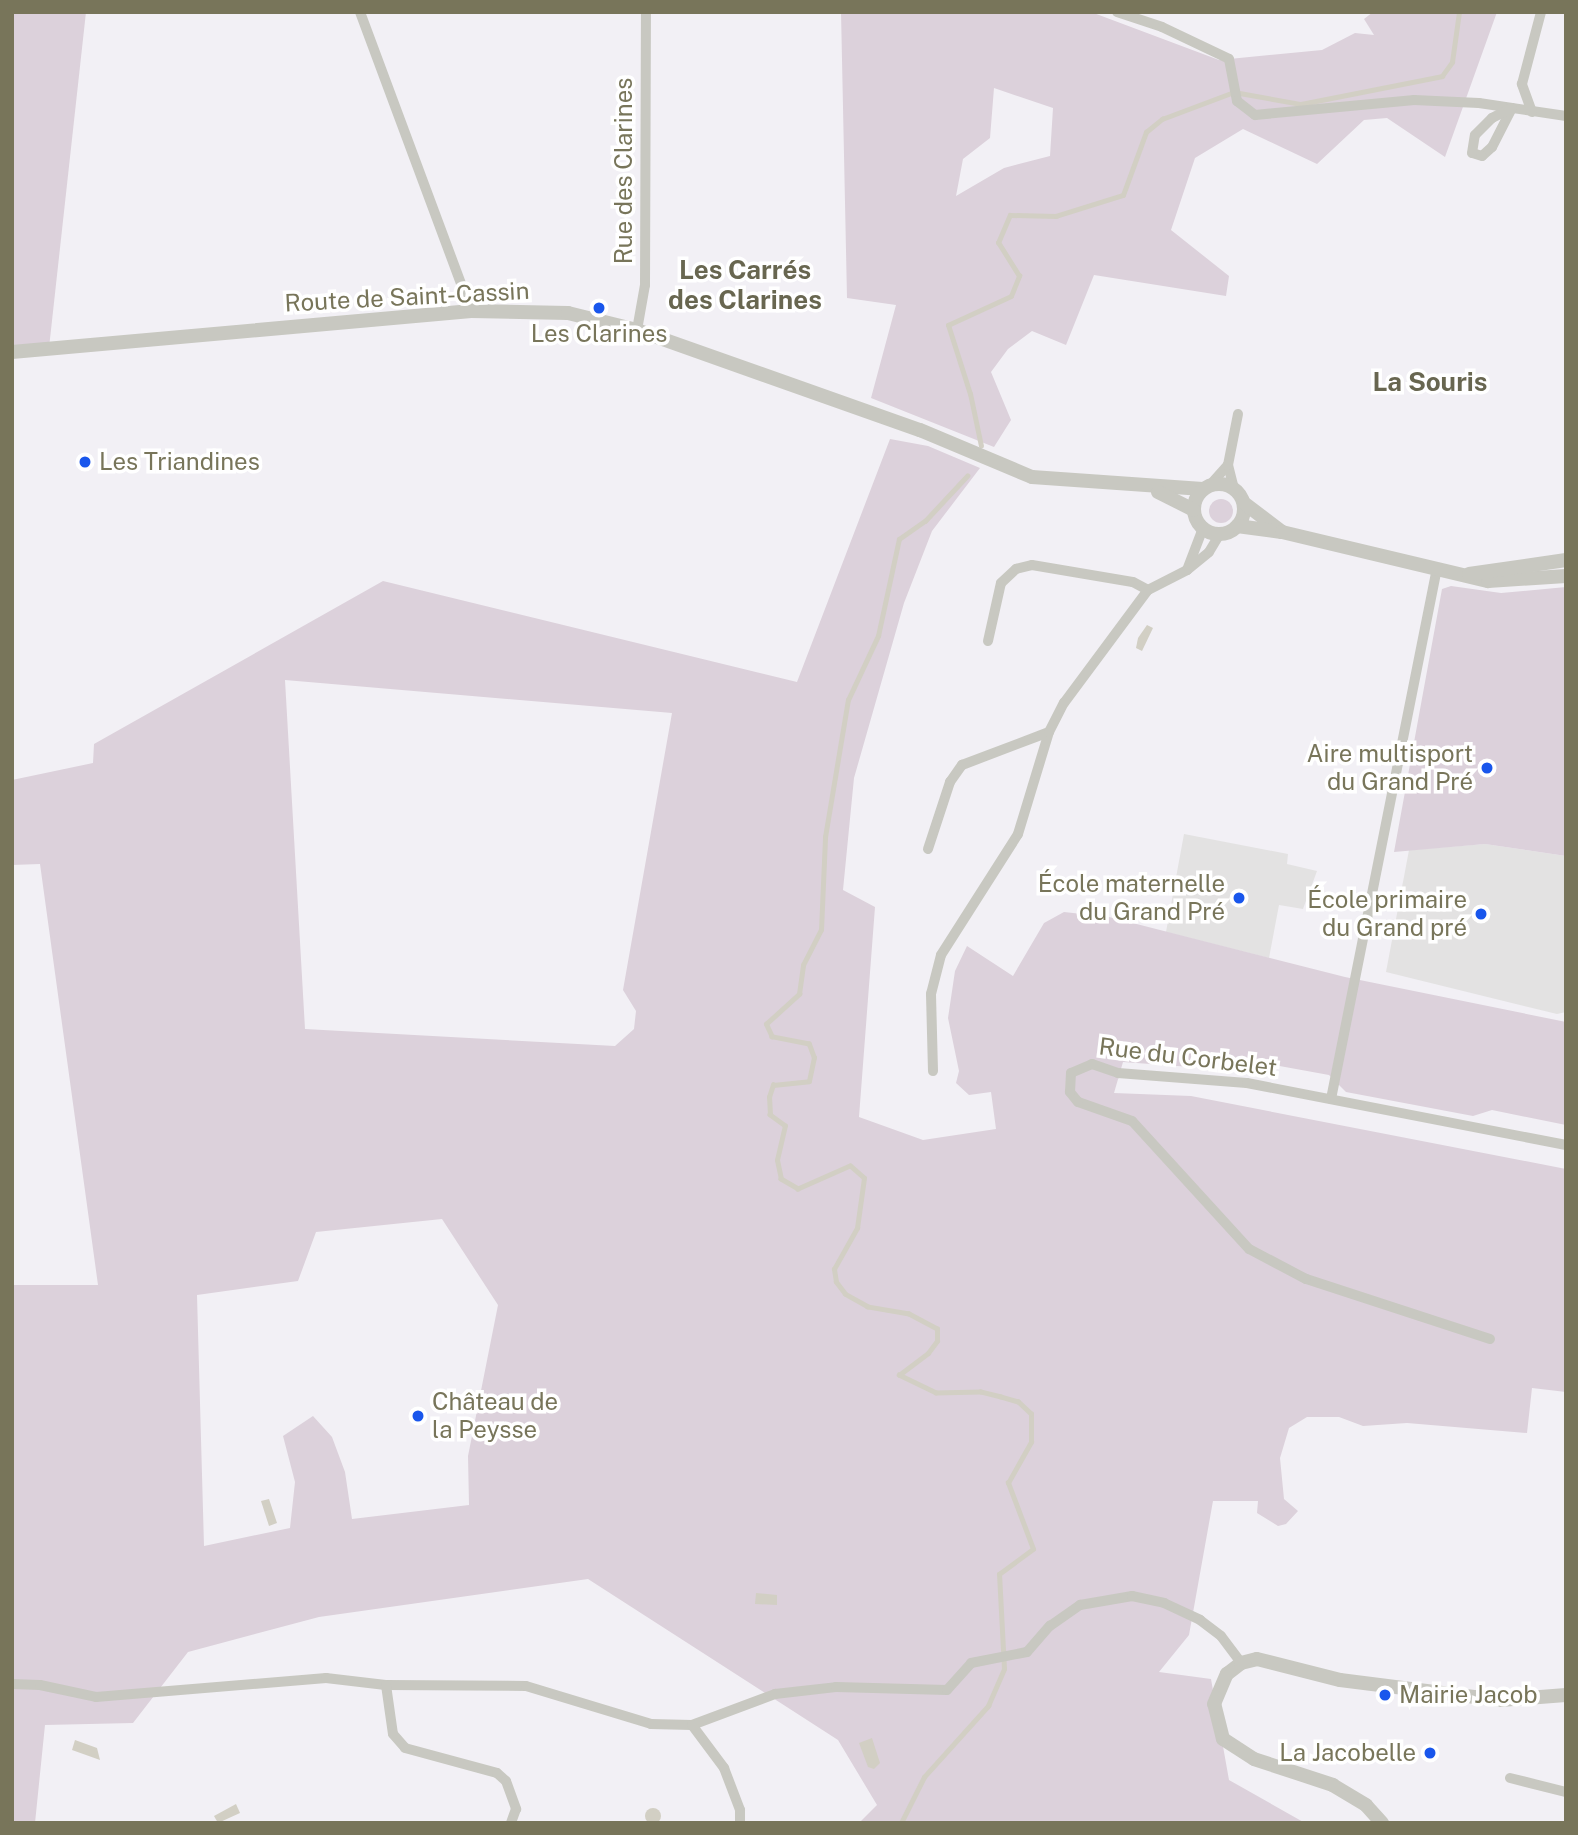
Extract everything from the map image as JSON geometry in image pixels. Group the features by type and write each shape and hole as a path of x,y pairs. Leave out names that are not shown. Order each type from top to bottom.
{"street":[{"path":"360,12 471,311"},
{"name":"Rue des Clarines","path":"637,330 645,285 646,12"},
{"path":"1117,12 1161,27 1229,59 1235,96 1255,115 1414,100 1512,108 1566,116"},
{"path":"1532,112 1522,84 1541,12"},
{"path":"1512,108 1492,147 1482,156 1472,153 1475,135 1492,118 1512,108"},
{"name":"Route de Saint-Cassin","path":"12,352 471,311 568,313 637,330 919,430 1004,469 1032,478 1153,489 1207,487"},
{"path":"1238,414 1228,465 1234,489 1244,503 1282,532"},
{"path":"1220,534 1203,528 1194,510 1207,487 1228,465"},
{"path":"1207,487 1234,489"},
{"name":"Route de Saint-Cassin","path":"1153,489 1194,510"},
{"path":"1237,527 1244,503"},
{"path":"933,1071 931,994 941,955 1017,834 1049,732 1083,674 1148,590 1188,570 1209,552 1220,534 1237,527 1282,532 1469,574 1488,581 1566,576"},
{"path":"1188,570 1203,528"},
{"path":"1469,574 1566,560"},
{"path":"988,640 1001,583 1016,569 1032,565 1133,582 1148,590"},
{"path":"1331,1099 1437,568"},
{"path":"1550,578 1566,569"},
{"path":"928,849 950,782 962,765 1049,732"},
{"name":"Rue du Corbelet","path":"1490,1339 1306,1279 1249,1249 1132,1121 1078,1102 1070,1092 1070,1081 1081,1065 1092,1063 1118,1073 1192,1076 1331,1099 1566,1145"},
{"path":"12,1684 40,1685 96,1697 152,1695 326,1678 386,1685 526,1686 650,1724 692,1725 775,1694 835,1687 947,1690 971,1663 1009,1659 1027,1652 1050,1626 1080,1605 1132,1596 1164,1603 1200,1619 1221,1636 1241,1664"},
{"path":"1382,1823 1366,1805 1333,1785 1254,1759 1223,1739 1214,1704 1227,1674 1241,1664 1258,1659 1340,1680 1501,1700 1566,1695"},
{"path":"386,1685 393,1734 405,1748 497,1773 506,1780 516,1809 511,1823"},
{"path":"692,1725 724,1768 740,1810 740,1823"},
{"path":"1510,1778 1566,1792"}],"shaded area":[{"path":"12,12 86,12 49,348 12,351"},
{"path":"841,12 1091,12 1219,60 1322,50 1355,33 1374,35 1364,19 1373,12 1497,12 1445,157 1387,118 1364,120 1317,164 1243,129 1195,158 1171,230 1229,276 1226,296 1094,275 1066,345 1032,331 1008,349 991,372 1011,420 994,447 871,398 896,305 847,298","holes":["994,88 1053,108 1050,156 1004,168 956,196 963,159 990,138"]},
{"path":"890,439 928,446 980,468 932,531 904,603 854,778 843,890 875,907 859,1117 923,1140 996,1129 991,1092 969,1095 956,1083 959,1071 948,1018 955,971 967,946 1013,976 1044,923 1064,912 1109,917 1345,977 1566,1022 1566,1125 1492,1110 1473,1116 1346,1092 1329,1075 1230,1057 1191,1067 1123,1062 1114,1093 1191,1096 1566,1169 1566,1392 1532,1388 1527,1433 1407,1423 1363,1426 1339,1417 1307,1417 1289,1428 1280,1458 1284,1499 1298,1511 1286,1524 1278,1526 1257,1513 1258,1501 1213,1501 1189,1635 1159,1672 1211,1679 1229,1780 1305,1823 859,1823 877,1805 838,1740 588,1579 319,1617 188,1652 133,1723 45,1725 35,1823 12,1823 12,1285 98,1285 40,864 12,865 12,780 93,763 94,744 383,581 797,682","holes":["285,680 672,713 623,990 636,1011 634,1029 615,1046 305,1029","442,1219 498,1305 468,1456 469,1505 352,1519 345,1472 332,1437 313,1416 283,1436 295,1482 290,1528 204,1546 197,1295 298,1281 316,1232"]},
{"path":"1221,499 1232,506 1233,511 1226,522 1221,523 1210,516 1209,511 1216,500"},
{"name":"Aire multisport du Grand Pré","path":"1451,586 1501,593 1566,587 1566,856 1485,844 1394,852 1442,589"},
{"path":"1147,625 1153,628 1142,651 1136,648 1138,638"},
{"name":"École maternelle du Grand Pré","path":"1184,834 1288,854 1287,864 1317,871 1303,909 1279,905 1269,958 1166,932"},
{"name":"École primaire du Grand pré","path":"1485,844 1566,856 1566,1012 1557,1014 1386,972 1409,850"},
{"path":"269,1499 277,1523 269,1526 261,1501"},
{"path":"756,1593 777,1595 777,1605 755,1604"},
{"path":"872,1738 880,1763 874,1769 868,1767 859,1743"},
{"path":"75,1740 97,1748 100,1760 72,1750"},
{"path":"236,1804 240,1813 218,1823 214,1816"},
{"path":"653,1808 659,1810 659,1822 653,1824 647,1822 645,1816 647,1810"}],"waterway":[{"path":"981,446 970,394 948,325 1011,296 1019,276 998,243 1010,215 1056,216 1123,195 1146,132 1162,119 1234,92 1301,104 1442,76 1452,62 1459,12"},
{"path":"901,1823 924,1777 988,1706 1004,1669 999,1574 1033,1549 1008,1483 1031,1442 1031,1414 1018,1402 981,1392 936,1393 899,1375 928,1353 937,1341 937,1329 909,1314 868,1307 845,1294 836,1282 834,1269 857,1228 864,1178 850,1166 798,1189 781,1179 777,1160 785,1126 770,1115 769,1097 773,1085 809,1081 814,1058 809,1044 772,1037 766,1024 799,994 803,965 821,930 825,837 848,700 878,636 899,539 925,521 967,476"}],"place":[{"name":"Les Clarines","path":"599,308"},
{"name":"Les Triandines","path":"85,462"},
{"name":"Aire multisport du Grand Pré","path":"1487,768"},
{"name":"École maternelle du Grand Pré","path":"1239,898"},
{"name":"École primaire du Grand pré","path":"1481,914"},
{"name":"Château de la Peysse","path":"418,1416"},
{"name":"Mairie Jacob","path":"1385,1695"},
{"name":"La Jacobelle","path":"1430,1753"}],"district":[{"name":"Les Carrés des Clarines","path":"745,285"},
{"name":"La Souris","path":"1430,382"}]}
